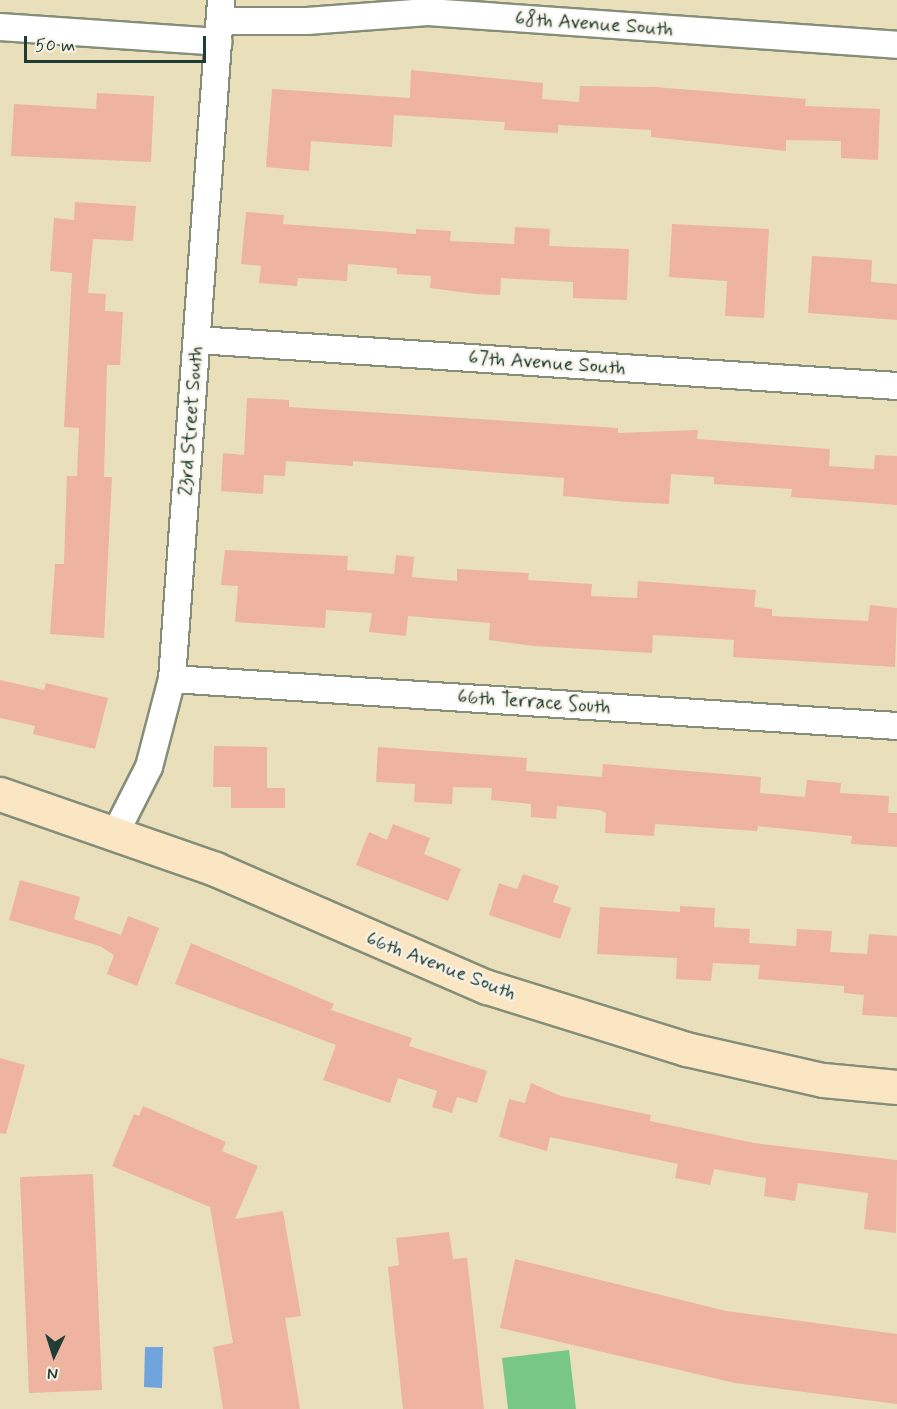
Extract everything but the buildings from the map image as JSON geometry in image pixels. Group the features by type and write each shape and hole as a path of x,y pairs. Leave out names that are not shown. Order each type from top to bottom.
{"street":[{"name":"68th Avenue South","path":"0,27 307,21 428,12 897,45"},
{"name":"23rd Street South","path":"116,831 149,767 172,679 220,21"},
{"name":"67th Avenue South","path":"197,340 897,386"},
{"name":"66th Terrace South","path":"172,679 897,726"},
{"name":"66th Avenue South","path":"0,794 116,831 487,987 686,1049 823,1080 897,1087"}],"green space":[{"path":"569,1350 576,1409 508,1409 502,1358"}],"water":[{"path":"145,1347 163,1347 162,1388 144,1387"}]}
